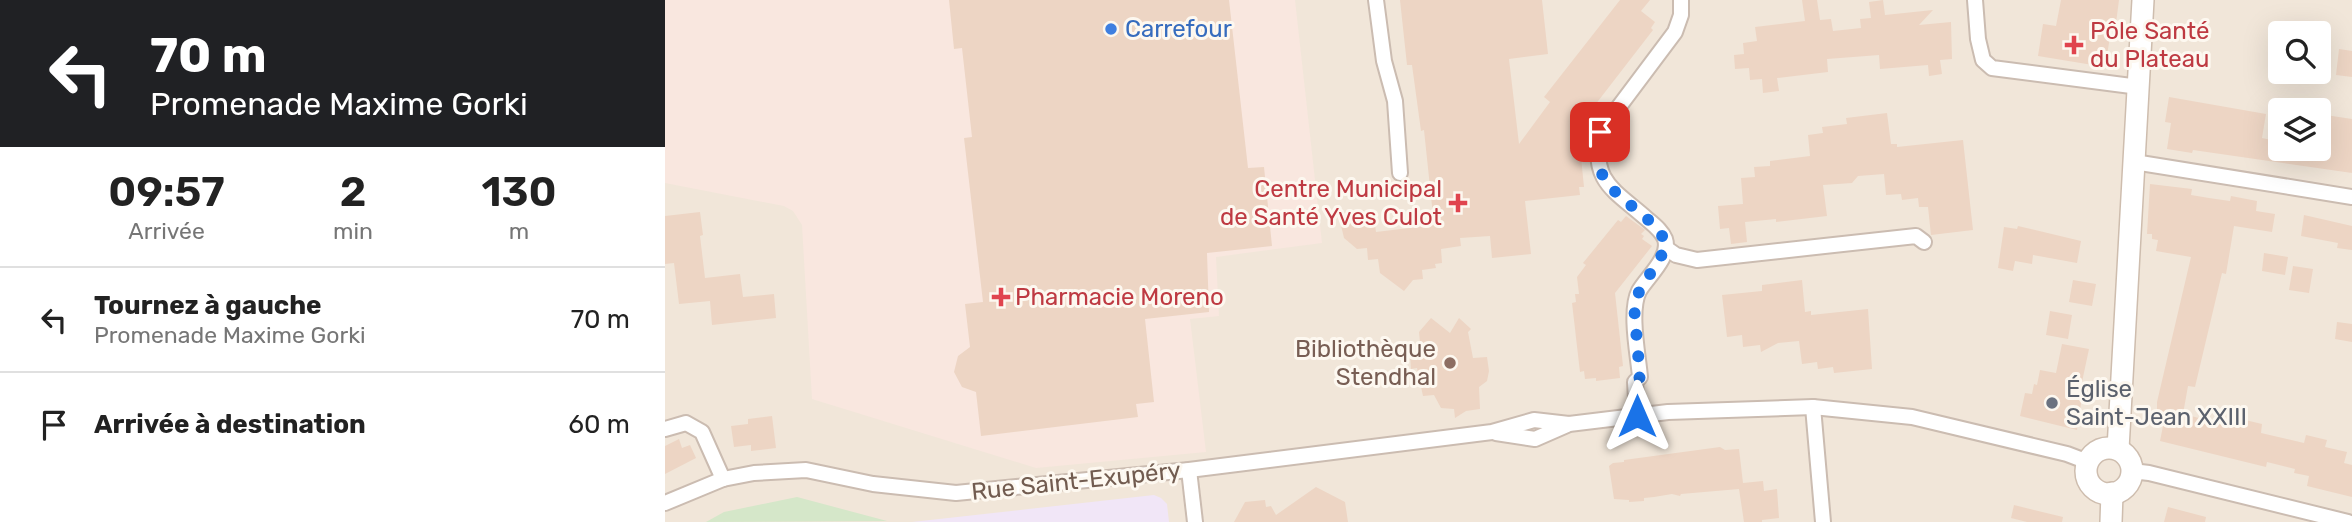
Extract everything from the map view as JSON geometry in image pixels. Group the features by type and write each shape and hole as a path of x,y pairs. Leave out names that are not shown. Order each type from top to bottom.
{"main road":[{"path":"2118,449 2143,0"},
{"path":"2118,449 2128,458 2132,471 2123,488 2112,494 2097,490 2091,485 2086,470 2088,462 2097,451 2118,449"},
{"path":"2111,522 2112,494"}],"street":[{"path":"1376,0 1384,61 1395,101 1400,173"},
{"path":"1637,416 1636,382 1640,377 1634,306 1639,292 1666,248 1665,240 1659,229 1611,188 1600,174 1597,152 1600,132 1675,32 1681,15 1681,0"},
{"path":"1975,0 1978,39 1983,60 1992,68 2139,87"},
{"path":"2134,162 2352,197"},
{"path":"1666,248 1676,255 1697,260 1916,236 1924,242"},
{"path":"1813,407 1823,522"},
{"name":"Rue Saint-Exupéry","path":"665,503 723,479 754,473 806,470 873,484 956,493 1189,470 1492,432 1535,439 1569,424 1675,412 1813,407 1912,416 2067,454 2088,462"},
{"path":"665,429 686,423 702,432 723,479"},
{"path":"1189,470 1195,522"},
{"path":"2132,471 2148,472 2348,522"}],"shaded area":[{"path":"665,0 2352,0 2352,522 665,522"},
{"path":"665,0 1295,0 1322,243 1216,257 1219,316 1190,319 1206,452 1036,468 812,399 802,225 793,211 784,206 665,183"},
{"path":"1154,495 1167,504 1169,522 912,522"}],"green space":[{"path":"797,497 887,521 706,522 724,512"}],"building":[{"path":"949,0 1229,0 1248,168 1264,167 1272,246 1207,253 1209,312 1145,319 1154,402 1136,404 1138,417 981,436 976,392 962,387 954,372 958,356 970,347 965,304 983,302 964,138 972,137 962,48 954,49"},
{"path":"1400,0 1542,0 1548,54 1509,59 1519,144 1550,102 1544,97 1620,0 1650,0 1641,11 1655,22 1651,28 1653,30 1585,118 1577,118 1584,187 1579,187 1580,195 1525,201 1531,254 1492,258 1490,236 1460,238 1461,246 1441,249 1442,263 1435,264 1436,268 1422,270 1423,279 1413,280 1404,291 1380,273 1378,259 1368,260 1367,248 1357,249 1344,238 1339,217 1344,212 1363,210 1374,218 1376,232 1434,225 1424,130 1421,131 1412,65 1407,65"},
{"path":"1802,0 1817,0 1820,20 1831,19 1833,31 1861,28 1860,19 1871,18 1869,2 1883,0 1885,15 1933,10 1919,25 1951,22 1952,59 1940,60 1942,74 1929,76 1928,65 1880,69 1879,55 1827,59 1828,72 1777,78 1779,91 1763,93 1762,79 1750,80 1749,68 1735,69 1734,55 1744,54 1743,43 1757,41 1755,27 1805,21"},
{"path":"2061,0 2119,0 2115,31 2111,31 2105,67 2038,56 2043,24 2056,26"},
{"path":"2339,49 2352,51 2352,77 2336,75"},
{"path":"2169,97 2266,114 2262,138 2268,139 2268,161 2167,149 2171,123 2165,122"},
{"path":"1887,113 1891,144 1897,144 1897,147 1963,140 1973,230 1931,235 1928,207 1919,207 1918,198 1902,200 1901,194 1886,195 1884,174 1858,176 1852,183 1823,185 1827,216 1776,222 1776,219 1745,222 1747,242 1731,244 1729,228 1720,229 1718,206 1743,204 1741,178 1755,177 1754,167 1770,166 1770,161 1810,156 1808,135 1823,133 1822,127 1847,124 1846,118"},
{"path":"2331,116 2352,119 2352,173 2269,161 2331,161"},
{"path":"2150,184 2192,189 2191,195 2209,198 2230,201 2231,196 2257,201 2256,211 2275,214 2272,232 2234,226 2226,274 2222,273 2195,387 2188,386 2183,414 2239,428 2241,419 2262,424 2261,433 2304,443 2306,435 2327,440 2325,447 2347,452 2344,463 2352,465 2352,497 2307,486 2309,476 2294,473 2295,469 2267,462 2266,467 2160,441 2163,426 2157,424 2157,402 2191,257 2156,251 2158,240 2152,239 2152,234 2147,234"},
{"path":"700,212 705,278 740,274 743,297 774,294 776,318 712,325 710,301 679,304 674,263 665,264 665,216"},
{"path":"2304,215 2352,226 2352,250 2337,248 2338,243 2301,236"},
{"path":"1626,216 1645,230 1641,234 1644,236 1642,239 1652,246 1615,293 1623,366 1619,367 1620,378 1596,381 1596,378 1585,379 1584,371 1580,372 1572,303 1576,302 1575,294 1579,294 1577,277 1586,265 1583,263 1618,220 1621,222"},
{"path":"2018,226 2081,241 2077,263 2033,255 2032,264 2015,261 2013,271 1998,268 2004,227 2017,229"},
{"path":"2264,253 2288,257 2285,275 2262,271"},
{"path":"2293,266 2313,269 2309,293 2289,290"},
{"path":"1802,280 1805,312 1811,311 1811,315 1868,309 1872,369 1834,373 1833,367 1818,369 1817,362 1802,364 1799,341 1778,343 1761,352 1760,345 1743,347 1742,335 1727,337 1722,295 1762,291 1762,285"},
{"path":"2073,280 2096,284 2092,306 2069,302"},
{"path":"2050,311 2072,315 2068,339 2046,335"},
{"name":"Bibliothèque Stendhal","path":"1431,318 1450,333 1459,318 1471,329 1468,332 1473,358 1487,357 1487,381 1479,387 1480,409 1466,411 1455,418 1454,409 1441,408 1434,395 1423,396 1417,368 1411,369 1410,354 1421,353 1419,332"},
{"path":"2337,322 2352,324 2352,342 2335,339"},
{"name":"Église Saint-Jean XXIII","path":"2062,344 2089,349 2079,396 2082,397 2077,430 2020,416 2025,393 2032,394 2040,370 2056,373"},
{"path":"772,416 776,448 751,451 751,445 734,447 731,426 748,424 748,419"},
{"path":"679,439 682,448 690,445 696,458 665,474 665,446"},
{"path":"1720,447 1725,450 1739,449 1743,483 1763,481 1764,491 1777,489 1779,518 1744,522 1739,489 1680,496 1672,494 1644,498 1644,501 1614,499 1609,466 1613,463"},
{"path":"1316,487 1345,502 1348,522 1234,522 1245,502 1265,500 1266,507 1271,506 1276,515"},
{"path":"2014,505 2063,517 2062,522 2027,522 2011,518"},
{"path":"2168,507 2206,517 2205,522 2164,522"}],"place":[{"name":"Carrefour","path":"1111,29"},
{"name":"Pôle Santé du Plateau","path":"2074,45"},
{"name":"Centre Municipal de Santé Yves Culot","path":"1458,203"},
{"name":"Pharmacie Moreno","path":"1001,297"},
{"name":"Bibliothèque Stendhal","path":"1450,363"},
{"name":"Église Saint-Jean XXIII","path":"2052,403"}],"route":[{"path":"1600,132 1597,152 1600,174 1611,188 1659,229 1665,240 1663,257 1639,292 1634,306 1640,377 1636,382 1637,416"}]}
